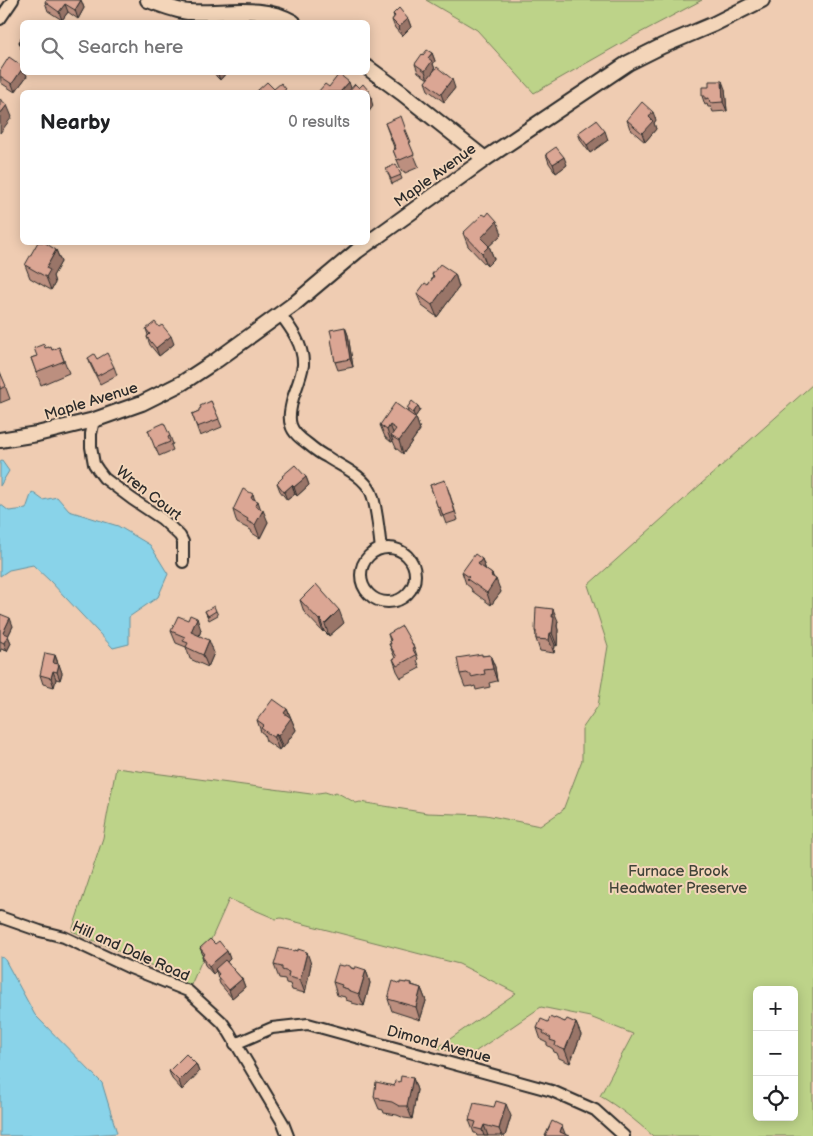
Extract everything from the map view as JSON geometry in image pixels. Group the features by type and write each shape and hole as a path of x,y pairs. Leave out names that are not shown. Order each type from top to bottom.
{"street":[{"path":"0,19 13,0"},
{"path":"148,0 187,12 238,10 264,12 289,20"},
{"name":"Maple Avenue","path":"370,242 485,158 628,63 762,0"},
{"path":"370,69 485,158"},
{"name":"Maple Avenue","path":"0,440 37,434 94,420 142,403 182,383 294,304 367,245"},
{"path":"280,314 298,342 303,365 292,403 290,424 295,433 304,441 324,456 359,477 366,484 372,493 381,549"},
{"name":"Wren Court","path":"94,420 91,447 94,464 104,478 162,519 180,536 183,542 184,562"},
{"path":"381,549 397,549 410,559 414,566 415,581 413,587 404,598 391,603 373,599 366,593 360,576 366,559 372,552 381,549"},
{"name":"Hill and Dale Road","path":"0,917 64,937 128,967 188,991 222,1022 283,1122 288,1136"},
{"name":"Dimond Avenue","path":"234,1041 272,1028 308,1024 552,1091 595,1110 624,1136"}],"green space":[{"path":"426,0 702,0 534,93 477,30"},
{"name":"Furnace Brook Headwater Preserve","path":"813,384 813,1136 653,1136 627,1114 600,1096 633,1034 590,1017 541,1007 469,1056 437,1048 516,993 459,964 281,918 276,919 229,899 190,987 164,971 72,931 103,838 116,768 311,794 325,792 331,794 336,792 356,803 360,802 427,813 486,815 540,826 563,810 582,760 582,729 598,706 608,646 588,585"}],"water":[{"path":"2,461 9,471 0,486 0,462"},
{"path":"32,492 43,500 57,497 69,511 118,526 150,545 168,574 158,597 129,617 129,644 113,648 33,565 9,570 0,576 0,504 9,511 26,509"},
{"path":"0,957 4,958 35,1015 102,1083 117,1133 83,1136 0,1136"}],"building":[{"path":"46,0 81,0 75,10 65,4 59,12 45,2"},
{"path":"399,8 408,19 399,27 392,20 395,16 393,14"},
{"path":"427,50 432,53 428,58 432,61 425,71 415,64"},
{"path":"9,57 20,65 20,72 12,84 0,76 0,71"},
{"path":"437,67 452,79 441,94 425,82"},
{"path":"338,75 349,82 342,90 320,90 325,84 329,87"},
{"path":"709,81 722,81 723,102 710,103 709,98 705,99 705,96 702,96 702,87 709,87"},
{"path":"267,82 274,89 281,83 286,89 285,90 258,90"},
{"path":"355,84 359,88 363,84 368,90 350,90"},
{"path":"0,99 7,105 0,114"},
{"path":"642,102 653,112 649,117 653,121 642,133 627,120"},
{"path":"401,116 406,130 404,130 414,154 397,160 393,150 396,149 385,123"},
{"path":"596,120 605,131 587,145 578,133"},
{"path":"556,147 564,157 553,164 546,154"},
{"path":"396,164 401,175 391,179 386,169"},
{"path":"489,212 497,221 481,238 489,246 482,253 463,233 483,214 486,216"},
{"path":"36,245 48,245 56,250 46,268 50,270 46,277 25,265"},
{"path":"440,264 455,274 432,305 417,294 425,283 428,285 434,276 432,274"},
{"path":"155,322 159,327 162,325 171,336 156,348 147,337 150,334 146,329"},
{"path":"345,327 350,359 335,362 330,330"},
{"path":"44,344 45,348 51,347 52,350 59,347 64,361 36,372 31,358 37,356 34,348"},
{"path":"107,353 114,367 97,376 88,358 94,354 97,359"},
{"path":"0,372 6,386 0,389"},
{"path":"211,401 219,419 197,427 192,414 199,411 200,406"},
{"path":"412,401 418,406 413,413 407,408"},
{"path":"395,403 416,418 399,441 391,436 396,429 390,425 387,430 380,425"},
{"path":"164,423 170,436 168,437 170,442 155,448 148,430"},
{"path":"295,465 306,477 294,487 292,485 284,492 277,483"},
{"path":"445,480 455,512 443,516 440,507 438,508 430,485"},
{"path":"243,489 253,494 251,498 258,501 255,506 263,510 255,525 233,510"},
{"path":"475,554 482,559 478,564 496,579 487,593 467,579 469,577 462,572"},
{"path":"316,584 339,610 325,624 300,600"},
{"path":"214,606 216,611 208,616 205,611"},
{"path":"536,607 553,609 552,633 550,633 549,640 536,639"},
{"path":"0,614 10,618 3,633 8,635 4,643 0,641"},
{"path":"190,615 197,618 191,632 209,640 203,655 186,647 188,643 183,641 185,637 171,631 178,616 188,620"},
{"path":"402,626 414,647 412,648 416,655 397,666 393,659 397,657 389,644 391,644 391,640 388,634"},
{"path":"45,653 55,655 53,663 59,664 57,672 53,671 51,678 40,675"},
{"path":"482,654 482,656 490,655 493,669 484,670 485,674 471,677 471,674 460,674 457,658"},
{"path":"273,699 287,709 284,713 291,718 278,736 276,734 274,738 261,728 264,725 257,720"},
{"path":"210,939 215,944 219,941 227,951 209,966 202,956 205,954 200,948"},
{"path":"279,948 295,951 298,951 298,949 307,952 300,980 288,977 289,972 282,970 282,967 274,965"},
{"path":"225,960 242,979 229,990 217,976 219,974 215,969"},
{"path":"338,965 366,970 359,994 333,982"},
{"path":"393,981 400,984 400,982 412,983 411,985 421,988 416,1007 388,999"},
{"path":"550,1017 565,1022 567,1019 576,1023 565,1050 555,1046 556,1042 550,1040 551,1038 543,1033 544,1031 537,1028 541,1019 548,1022"},
{"path":"186,1054 196,1064 179,1081 169,1071"},
{"path":"401,1076 413,1078 407,1106 399,1106 374,1097 376,1082 394,1086 395,1081 400,1082"},
{"path":"496,1101 506,1104 499,1129 484,1125 482,1130 474,1128 476,1122 469,1120 474,1103 494,1107"},
{"path":"552,1121 562,1126 560,1132 569,1136 545,1136"}]}
